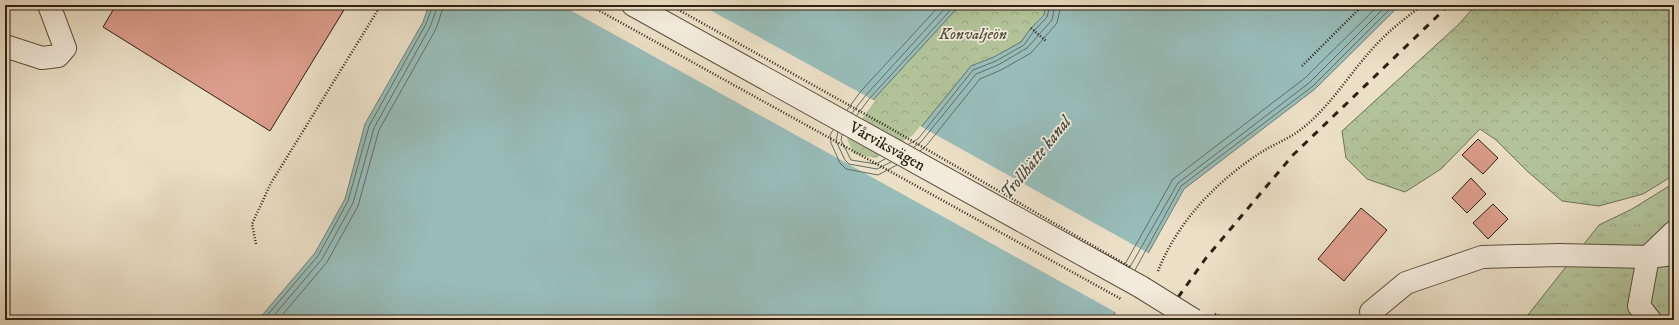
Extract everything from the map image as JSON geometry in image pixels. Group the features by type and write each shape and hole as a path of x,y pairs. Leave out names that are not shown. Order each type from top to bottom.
{"street":[{"path":"5,46 42,58 58,56 65,48 50,5"},
{"name":"Vårviksvägen","path":"634,5 1144,276 1194,320"},
{"path":"1650,320 1639,306 1648,256 1674,232"},
{"path":"1370,312 1406,283 1482,257 1559,255 1648,256 1674,254"}],"path":[{"path":"256,244 252,224 271,183 381,5"},
{"path":"589,5 1125,301"},
{"path":"670,5 888,127 1144,276 1194,211 1215,188 1238,168 1303,128 1339,91 1374,47 1395,26 1422,5"},
{"path":"1302,66 1363,5"},
{"path":"1031,28 1046,41"},
{"path":"1140,320 1143,310"}],"green space":[{"name":"Konvaljeön","path":"960,5 1046,5 1044,15 1031,28 1021,42 994,57 971,66 914,136 876,160 853,156 845,138 872,101"},
{"path":"1476,5 1674,5 1674,175 1643,194 1599,206 1562,201 1527,171 1496,140 1480,129 1441,169 1405,192 1367,179 1346,158 1342,131 1459,24"},
{"path":"1674,183 1674,320 1524,320 1599,225 1632,209"}],"water":[{"name":"Trollhätte kanal","path":"429,5 960,5 872,101 845,138 853,156 876,160 914,136 971,66 994,57 1021,42 1031,28 1044,15 1046,5 1400,5 1315,89 1184,189 1111,320 758,320 736,318 735,320 258,320 315,253 345,199 365,124 423,22"}],"pier":[{"path":"561,5 701,5 875,101 847,139 854,154 876,158 913,135 920,126 1150,254 1117,313"}],"building":[{"path":"116,5 347,5 270,131 103,27"},
{"path":"1478,139 1498,158 1483,174 1462,155"},
{"path":"1471,178 1486,194 1467,213 1452,198"},
{"path":"1493,204 1508,219 1488,239 1473,223"},
{"path":"1361,208 1387,230 1344,281 1318,259"}],"railway":[{"path":"1162,320 1206,258 1293,155 1449,5"}]}
